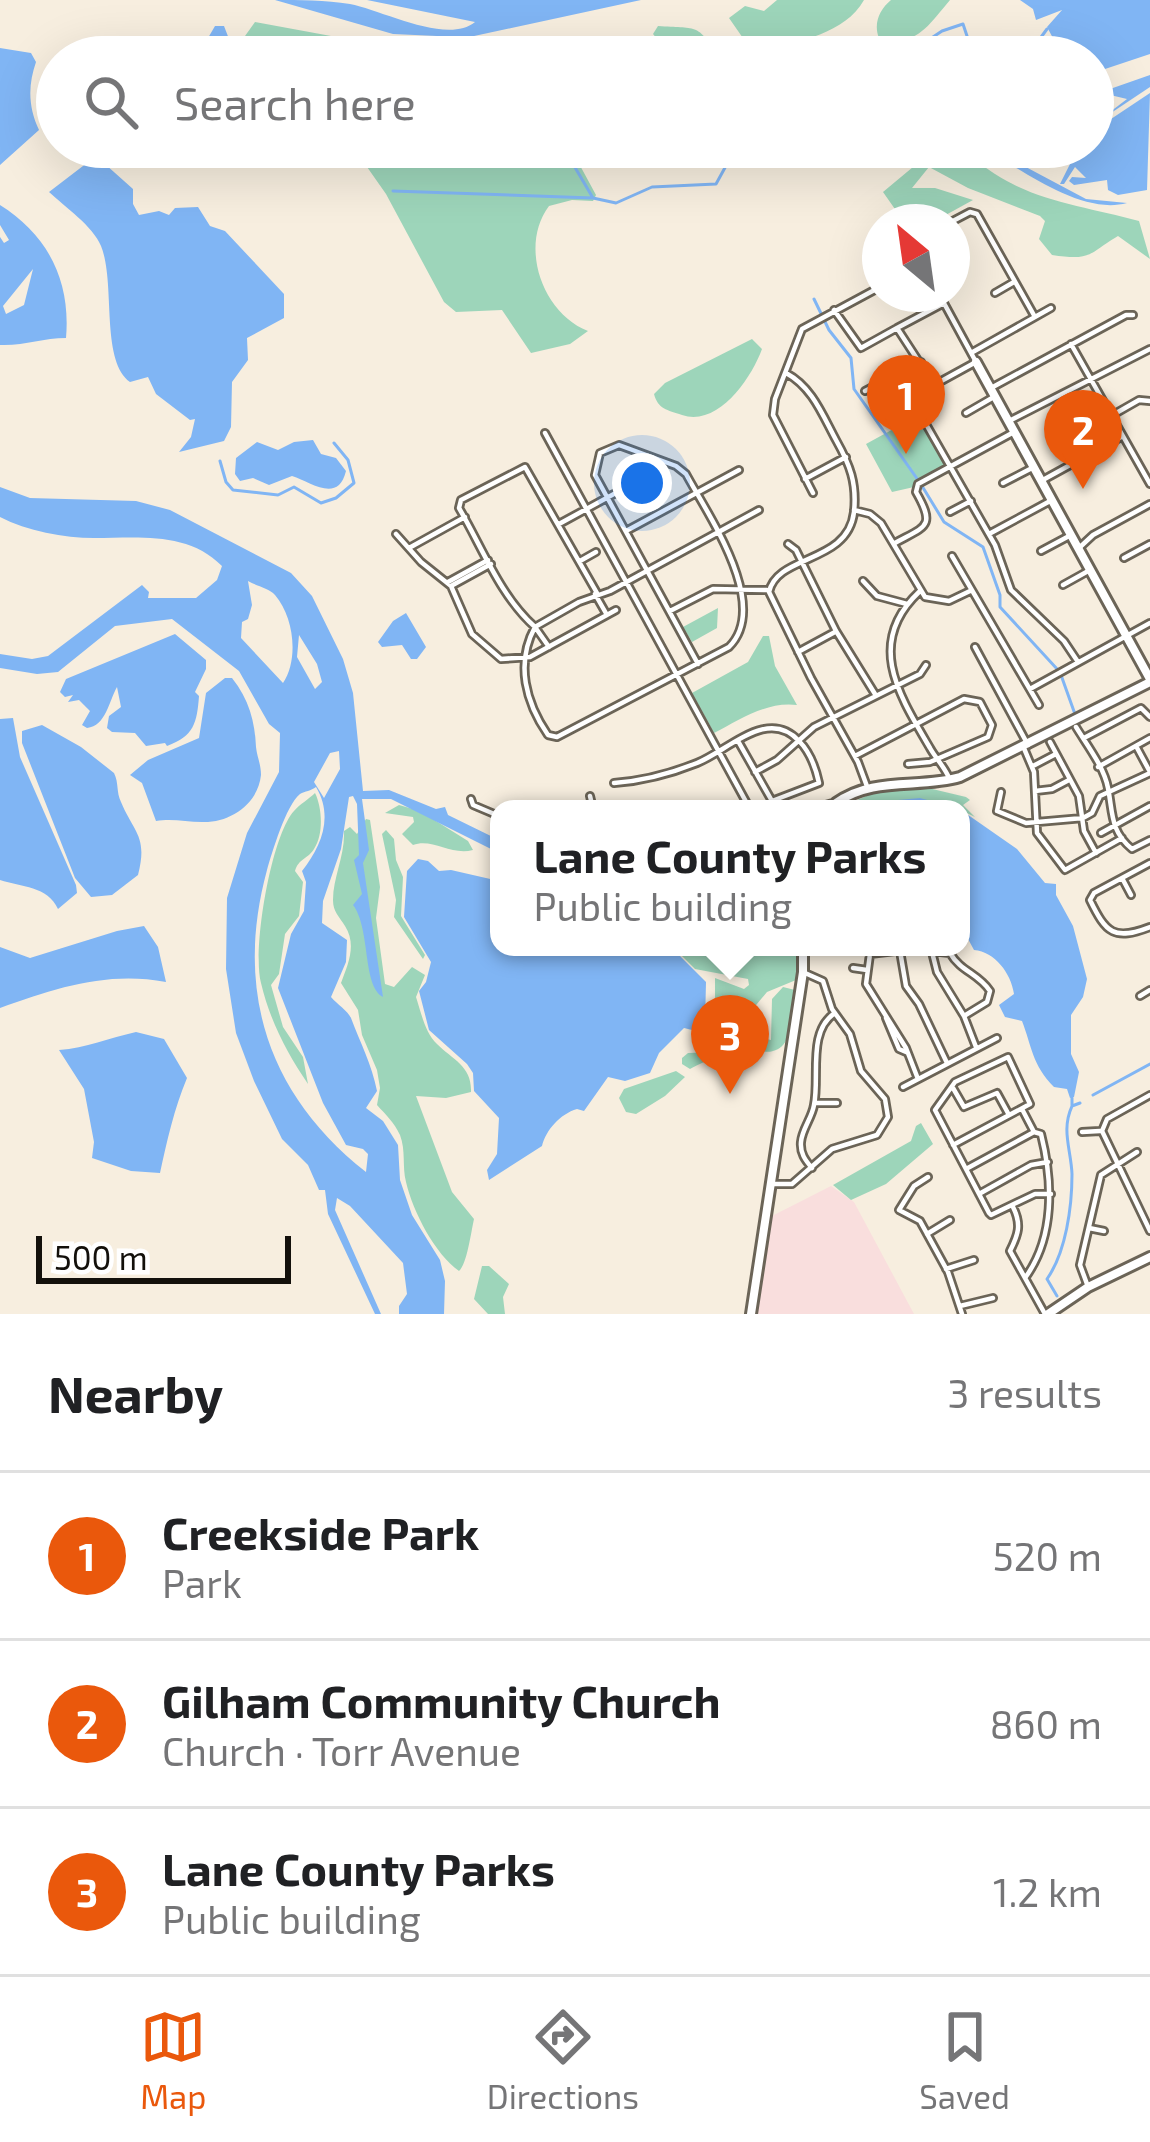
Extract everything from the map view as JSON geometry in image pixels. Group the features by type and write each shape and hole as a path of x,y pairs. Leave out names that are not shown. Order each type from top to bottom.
{"street":[{"path":"970,214 975,212 1035,317"},
{"path":"995,293 1014,282"},
{"path":"813,493 773,415 798,334 862,296"},
{"path":"883,413 1051,308"},
{"path":"834,310 860,347 927,312"},
{"path":"842,800 868,789 950,780 1150,680 949,312"},
{"path":"966,413 1072,344 1133,315"},
{"path":"897,328 934,385"},
{"path":"1072,344 1122,437 1146,469 1150,484"},
{"path":"1009,422 1150,349"},
{"path":"865,392 921,362"},
{"path":"785,373 805,385 846,457 854,478 854,510 843,539 772,581 769,590 868,789"},
{"path":"884,383 895,406"},
{"path":"911,398 989,534 1011,590 1064,641 1078,662"},
{"path":"1111,416 1139,400 1150,400"},
{"path":"895,543 927,522 916,485 1014,431"},
{"path":"545,433 745,800"},
{"path":"1069,434 1088,455"},
{"path":"1041,481 1122,437"},
{"path":"698,664 670,611 647,571 607,497 595,471 605,449 619,445 684,471 718,532 739,571 736,640 698,664 677,676 562,736 548,735 526,698 525,658 535,627 626,583 647,571 718,532 759,510"},
{"path":"806,479 846,457"},
{"path":"559,524 650,473 658,460"},
{"path":"1003,483 1034,466"},
{"path":"549,647 489,562 459,508 461,500 525,467 607,615"},
{"path":"626,531 739,470"},
{"path":"989,534 1052,500"},
{"path":"950,512 971,501"},
{"path":"1078,548 1150,504"},
{"path":"854,510 876,518 895,543 919,592 941,602 970,591"},
{"path":"409,548 465,517"},
{"path":"396,534 449,584 472,634 501,659 525,658 616,610"},
{"path":"1041,551 1071,535"},
{"path":"788,544 876,697"},
{"path":"1124,558 1150,544"},
{"path":"580,561 596,552"},
{"path":"952,556 1039,705"},
{"path":"449,584 489,562"},
{"path":"1063,585 1090,570"},
{"path":"863,581 877,596 907,604"},
{"path":"670,611 708,590 769,590"},
{"path":"919,592 907,604 889,656 896,686 950,780"},
{"path":"1030,688 1150,623"},
{"path":"798,652 836,632"},
{"path":"975,647 1033,766 1038,837"},
{"path":"755,772 834,718 920,674 926,665"},
{"path":"855,756 966,698 983,706 992,725 988,737 908,764"},
{"path":"1083,738 1141,708 1150,717"},
{"path":"614,783 688,766 738,741 770,727 784,729 799,740 819,783 772,800 738,741"},
{"path":"1076,727 1098,767 1108,793 1108,811 1122,838 1130,849 1150,840"},
{"path":"1098,767 1150,738"},
{"path":"1050,742 1070,779 1096,853"},
{"path":"1020,822 1092,814 1100,796 1150,772 1136,746"},
{"path":"1033,766 1056,754"},
{"path":"991,763 996,772"},
{"path":"1035,791 1052,789 1070,779"},
{"path":"1000,792 997,811 1038,837 1065,869 1122,838"},
{"path":"590,796 591,800"},
{"path":"471,799 473,805 490,812"},
{"path":"1101,833 1150,806"},
{"path":"1150,863 1094,893 1091,903 1112,932 1130,935 1150,927"},
{"path":"1122,878 1131,895"},
{"path":"751,1314 803,956"},
{"path":"870,956 866,984 918,1079"},
{"path":"901,956 905,986 947,1063"},
{"path":"933,956 935,970 964,1016 976,1047"},
{"path":"952,956 960,968 978,975 990,991 984,1005 964,1016"},
{"path":"854,968 867,970"},
{"path":"771,1184 791,1184 842,1144 877,1135 888,1117 885,1100 862,1075 849,1032 835,1013 821,978 803,972"},
{"path":"1140,996 1150,990"},
{"path":"812,1168 801,1143 815,1103 814,1069 824,1023 835,1013"},
{"path":"903,1088 998,1038"},
{"path":"953,1145 1022,1108 1030,1099 1009,1058 1004,1056 952,1086 935,1112 989,1214 996,1216 1038,1194 1051,1193"},
{"path":"952,1086 963,1107 996,1093 1009,1115"},
{"path":"1150,1095 1107,1119 1102,1131 1150,1231"},
{"path":"815,1103 837,1103"},
{"path":"1022,1108 1034,1132"},
{"path":"1082,1132 1102,1131"},
{"path":"966,1169 1034,1132 1041,1134 1051,1193 1040,1256 1025,1278"},
{"path":"1088,1287 1080,1265 1101,1175 1137,1152"},
{"path":"979,1194 1029,1166 1048,1162"},
{"path":"928,1177 914,1186 899,1208 919,1220 962,1310 994,1298"},
{"path":"1013,1207 1020,1221 1010,1251 1046,1314 1150,1257"},
{"path":"927,1234 950,1220"},
{"path":"1089,1228 1103,1231"},
{"path":"946,1269 974,1260"}],"shaded area":[{"path":"831,1186 854,1202 914,1314 756,1314 772,1216"}],"green space":[{"path":"777,0 864,0 845,21 813,36 742,36 729,18 745,6 764,11"},
{"path":"891,0 950,0 914,36 879,36 881,12"},
{"path":"255,22 331,36 245,36"},
{"path":"658,26 695,29 703,36 655,36"},
{"path":"368,168 581,168 596,195 593,201 549,206 540,222 536,258 540,277 558,310 588,331 570,344 531,353 502,310 456,312 444,302"},
{"path":"912,168 928,168 912,188 935,188 973,200 966,204 891,204 883,192"},
{"path":"931,168 986,168 1030,192 1139,221 1150,259 1118,236 1083,256 1052,255 1039,239 1045,221"},
{"path":"752,339 762,349 757,361 720,407 695,417 658,403 654,394 665,383"},
{"path":"919,415 946,465 914,487 892,492 866,444"},
{"path":"718,608 717,628 692,642 683,627"},
{"path":"763,636 769,636 775,666 797,705 764,709 714,733 692,693 748,662"},
{"path":"924,787 970,800 857,800 873,793"},
{"path":"315,793 319,836 295,871 303,882 299,916 285,934 279,974 271,985 283,1027 303,1057 308,1084 269,1010 261,983 259,946 278,844 294,811"},
{"path":"399,805 420,811 468,841 473,850 413,845 402,834 413,817 385,813"},
{"path":"366,819 370,820 380,887 376,918 385,984 394,987 412,967 425,975 416,997 426,1028 465,1070 470,1083 471,1092 446,1098 416,1096 452,1192 474,1219 459,1271 434,1243 414,1206 400,1135 377,1105 377,1070 362,1035 358,1010 341,983 350,940 334,908 334,891 344,831 350,827 357,834"},
{"path":"386,830 394,839 403,877 401,916 425,955 423,959 394,917 396,900 382,834"},
{"path":"682,956 728,960 731,956 797,956 796,980 767,992 742,1022 725,1022 715,1013 715,978 744,989 748,979 695,969"},
{"path":"783,987 795,990 792,1025 780,1048 738,1051 690,1069 682,1064 688,1053 718,1052 752,1036 771,1040 772,999"},
{"path":"676,1071 685,1077 665,1096 636,1114 626,1112 619,1098 624,1089"},
{"path":"921,1123 933,1144 886,1184 851,1200 833,1185 911,1141"},
{"path":"482,1266 489,1266 509,1284 503,1297 505,1314 488,1314 474,1299"}],"water":[{"path":"275,0 350,4 448,30 475,22 367,0 641,0 474,36 393,34"},
{"path":"1020,0 1150,0 1150,54 1114,66 1114,36 1052,36 1047,27 1062,10 1036,20 1033,9"},
{"path":"215,26 224,26 228,36 209,36"},
{"path":"0,48 31,53 36,62 30,96 36,133 0,165"},
{"path":"1150,75 1150,87 1114,111 1127,99 1114,96 1114,88"},
{"path":"1150,93 1147,190 1118,195 1108,190 1107,180 1074,185 1069,181 1086,178 1076,168 1114,168 1114,117"},
{"path":"80,168 109,168 133,189 139,215 159,211 169,215 175,208 198,207 210,226 225,231 284,294 284,318 247,338 248,360 232,382 231,427 224,441 179,452 191,437 195,419 156,394 148,377 130,382 121,371 112,339 101,246 85,224 49,192"},
{"path":"1017,168 1028,168 1086,199 1127,203 1089,202"},
{"path":"0,205 31,230 53,261 65,297 66,338 0,345 0,237 4,243 9,240 0,225","holes":["33,269 24,305 6,314 3,306"]},
{"path":"313,440 321,454 336,458 346,471 337,487 323,488 292,476 269,485 253,478 240,481 235,474 236,458 257,442 278,450"},
{"path":"0,487 30,498 136,501 170,510 291,573 312,596 343,659 353,693 363,791 389,790 436,809 445,807 448,815 490,836 490,848 391,799 362,799 369,850 363,863 383,997 372,981 353,905 362,894 354,860 359,855 353,796 323,901 322,923 347,940 346,962 331,997 351,1018 377,1091 366,1108 383,1121 398,1145 400,1180 412,1215 440,1260 444,1314 399,1314 407,1294 403,1263 337,1198 335,1210 381,1314 375,1314 328,1214 325,1190 319,1190 308,1165 282,1139 236,1033 226,969 227,898 247,833 279,772 280,733 269,724 239,671 172,619 115,626 58,672 0,668 0,654 32,659 48,656 142,585 148,598 196,598 217,580 222,566 178,542 82,538 0,517","holes":["248,581 272,593 287,615 293,650 283,683 241,638 242,622 248,619 252,605","299,635 317,664 322,682 315,689 297,657","339,751 340,769 324,798 314,782 330,753","316,787 324,809 323,831 302,871 304,911 291,934 278,988 323,1103 346,1145 368,1154 366,1172 332,1142 283,1075 267,1038 258,998 255,957 267,870 290,808 300,794"]},
{"path":"406,613 426,647 417,659 411,659 402,645 382,647 378,642 393,621"},
{"path":"175,634 206,660 195,692 199,696 197,714 188,733 167,746 146,746 135,733 112,732 107,728 109,716 121,707 117,687 99,723 82,725 90,711 79,700 68,702 73,695 65,697 60,692 66,679"},
{"path":"232,678 247,702 259,785 241,810 223,819 156,821 142,783 130,775 148,760 199,738 206,693"},
{"path":"13,718 20,757 76,885 77,893 58,909 41,892 0,880 0,719"},
{"path":"42,725 81,747 116,777 119,798 141,852 138,875 112,895 91,897 75,878 22,743 22,731"},
{"path":"970,816 1017,849 1045,883 1056,884 1056,895 1073,926 1087,979 1083,997 1071,1015 1071,1054 1079,1072 1074,1097 1070,1098 1067,1089 1054,1087 1041,1071 1022,1021 1005,1017 999,1005 1014,994 1001,965 974,950 970,943"},
{"path":"418,859 439,871 490,879 490,956 680,956 706,982 705,1024 696,1031 684,1028 659,1053 650,1073 625,1081 608,1077 584,1111 565,1115 550,1129 542,1146 489,1180 487,1170 497,1154 499,1118 474,1091 467,1064 429,1030 419,991 431,962 404,917 407,871"},
{"path":"144,926 158,947 166,982 102,980 0,1008 0,947 30,958"},
{"path":"136,1032 164,1039 187,1078 160,1173 131,1171 92,1158 94,1142 84,1089 59,1050"}],"waterway":[{"path":"934,36 963,24 967,36"},
{"path":"1042,36 1047,29"},
{"path":"393,191 593,198 575,168"},
{"path":"593,198 616,203 652,187 716,184 725,168"},
{"path":"814,299 829,330 851,358 854,389 918,480"},
{"path":"220,461 233,490 278,495 294,487 321,503 354,483 348,460 334,443"},
{"path":"922,486 944,522 983,547 1000,607 1058,670"},
{"path":"1061,675 1076,717"},
{"path":"1093,1095 1150,1064"},
{"path":"1072,1098 1072,1106 1080,1103"},
{"path":"1057,1296 1047,1279 1059,1256 1069,1215 1072,1174 1067,1131 1072,1106"}],"place":[{"name":"Creekside Park","path":"906,454"},
{"name":"Gilham Community Church","path":"1083,489"},
{"name":"Lane County Parks","path":"730,1094"}]}
